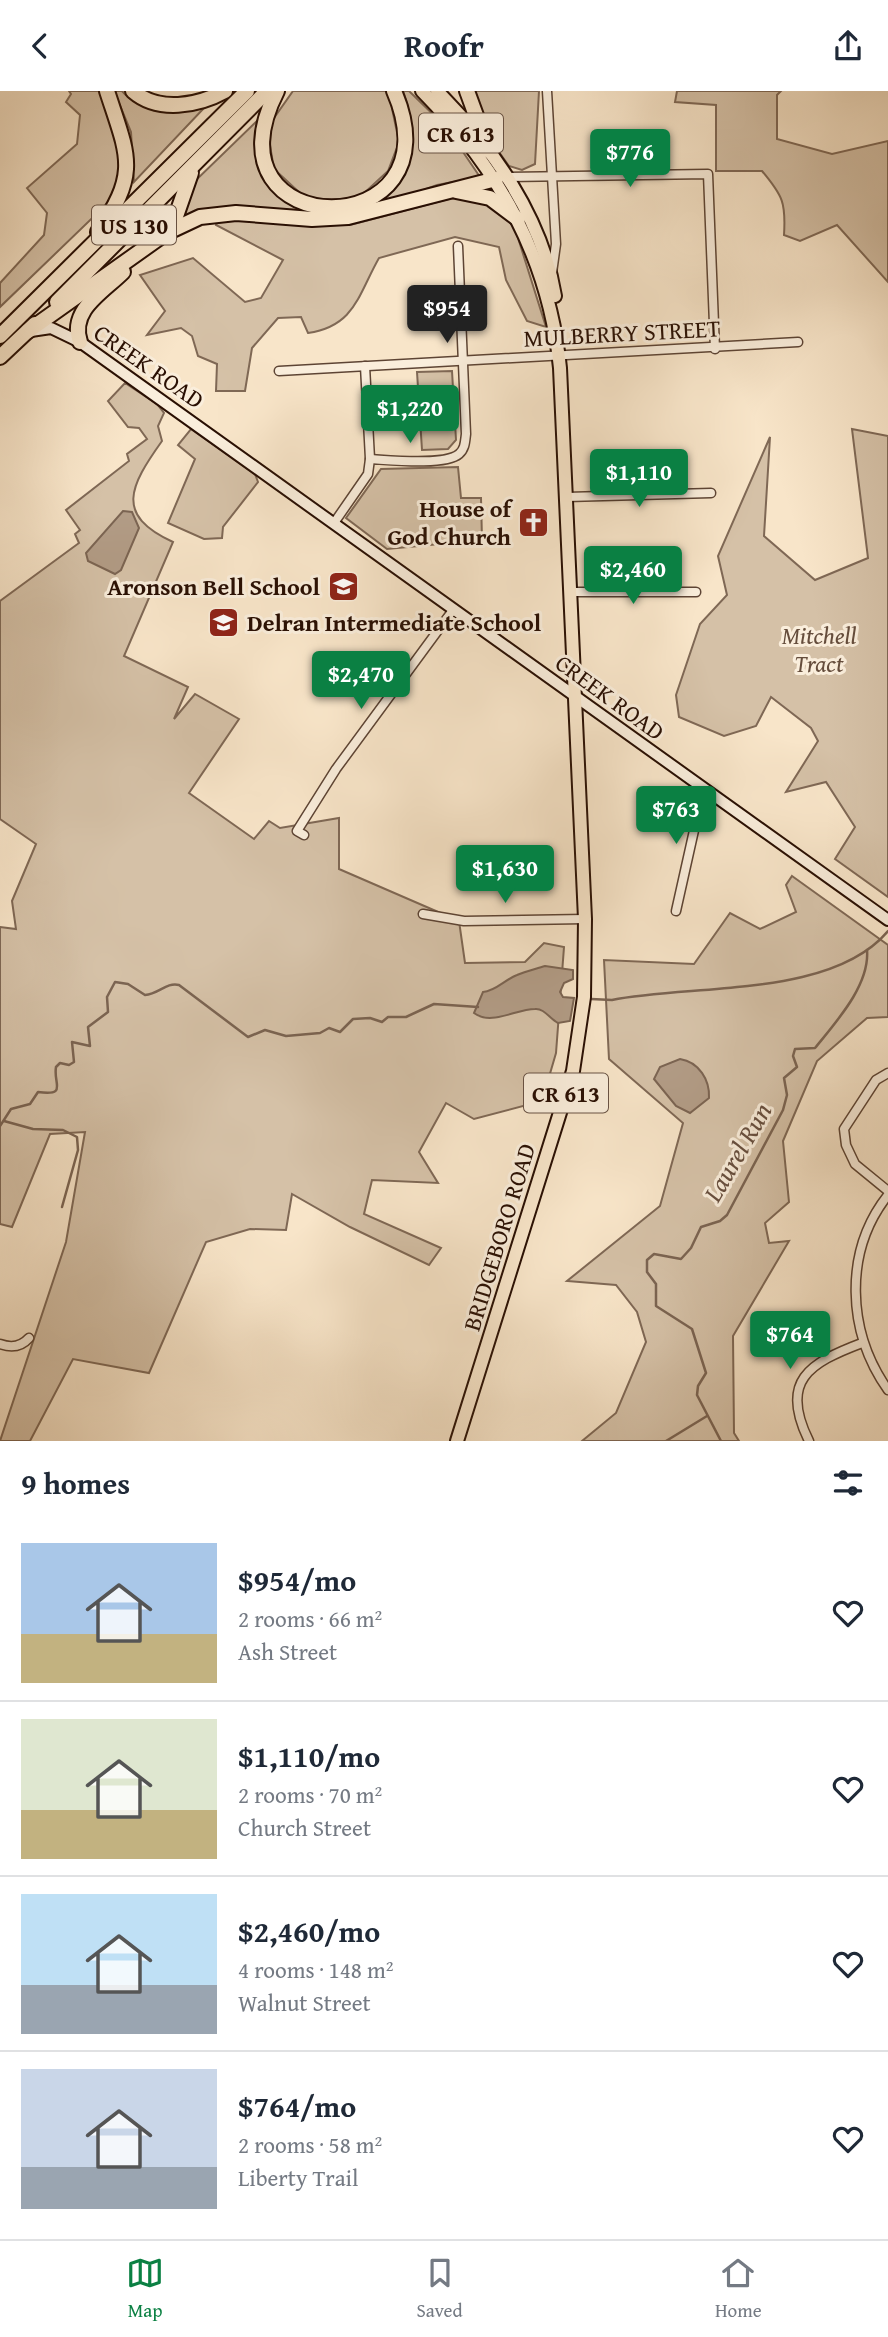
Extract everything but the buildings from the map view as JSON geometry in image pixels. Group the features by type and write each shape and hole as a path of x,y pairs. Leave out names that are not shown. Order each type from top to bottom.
{"highway":[{"path":"56,283 99,231 127,182 128,155 107,91"},
{"path":"133,91 152,102 182,105 212,98 225,91"},
{"name":"US 130","path":"0,336 247,91"},
{"name":"US 130","path":"0,357 267,91"},
{"path":"277,91 262,124 262,153 268,169 277,183 302,203 333,210 364,203 378,194 397,169 404,137 403,120 394,91"},
{"path":"467,91 489,151"},
{"path":"166,233 174,222 194,165"},
{"path":"28,331 166,233 200,217 218,213 312,219 348,217 444,190 501,178"},
{"path":"444,190 490,198 518,219"},
{"path":"80,342 76,330 79,314 150,246"}],"main road":[{"name":"CR 613","path":"422,91 467,139 527,211 552,279 567,497 586,919"},
{"name":"CR 613","path":"437,91 489,151 537,261 551,306 558,355"},
{"name":"BRIDGEBORO ROAD","path":"457,1441 573,1071 584,997 586,919"}],"street":[{"path":"547,91 556,244 552,279"},
{"path":"501,178 708,174 715,349"},
{"path":"370,459 439,460 454,458 461,452 466,434 458,246"},
{"name":"CREEK ROAD","path":"28,331 51,328 80,342 888,921"},
{"name":"MULBERRY STREET","path":"279,371 715,349 798,342"},
{"path":"334,523 368,474 370,459 365,366"},
{"path":"567,497 711,493"},
{"path":"571,592 696,592"},
{"path":"300,833 336,769 453,610"},
{"path":"677,911 697,817 709,792"},
{"path":"423,913 464,921 586,919"},
{"path":"888,1073 876,1080 844,1129 846,1145 855,1164 888,1193 874,1213 859,1258 855,1306 862,1343 888,1390"},
{"path":"0,1344 9,1347 23,1344 29,1338"},
{"path":"810,1441 797,1409 804,1376 813,1365 862,1343"}],"green space":[{"path":"69,91 100,91 120,150 121,180 111,200 0,307 0,283 44,235 47,213 27,188 77,144 80,115 66,102 71,94"},
{"path":"114,91 122,91 140,104 160,109 205,107 134,182 131,132"},
{"path":"293,91 387,91 389,94 399,142 388,171 361,196 330,204 301,194 274,169 267,128"},
{"path":"403,91 409,91 446,127 480,177 437,185 380,206 375,203 397,181 407,158 410,123"},
{"path":"473,91 539,91 535,164 522,170 509,166 499,152"},
{"path":"677,91 781,91 777,95 777,139 832,154 888,141 888,282 837,225 800,241 784,235 782,200 762,171 716,171 716,105 675,102"},
{"path":"259,119 258,151 266,176 284,196 310,213 207,210 180,216 194,182"},
{"path":"464,195 492,207 513,222 546,327 527,321 506,280 499,247 455,237 379,258 353,307 336,324 308,333 301,317 278,318 252,348 245,391 216,391 217,364 198,356 192,336 181,328 147,335 165,311 140,275 193,258 245,302 261,298 283,260 216,225 218,219 350,225"},
{"path":"452,371 456,440 448,449 422,450 417,372"},
{"path":"125,383 157,404 164,413 158,426 162,441 142,472 133,498 135,510 142,521 154,532 173,542 124,656 188,687 174,719 195,694 239,719 189,793 254,839 269,821 280,828 339,818 339,869 459,921 465,963 525,962 544,943 564,947 556,1053 542,1101 474,1119 446,1103 419,1152 438,1183 372,1180 364,1214 441,1248 429,1265 350,1227 292,1194 286,1230 250,1229 206,1242 149,1373 73,1359 30,1441 0,1441 66,1242 85,1132 50,1134 12,1227 0,1224 0,927 16,929 12,901 36,844 0,819 0,601 79,543 75,534 80,530 66,510 129,461 127,454 147,439 139,428 128,427 108,401"},
{"path":"191,429 255,474 258,482 223,527 222,538 204,539 168,523 195,459 178,445"},
{"name":"Mitchell Tract","path":"852,429 888,436 888,897 835,859 855,827 826,782 786,792 818,741 811,728 771,697 756,726 724,736 679,717 676,695 700,624 727,595 718,556 770,437 764,536 815,580 868,558"},
{"path":"458,467 461,498 481,498 482,540 387,549 346,518 381,469"},
{"path":"792,876 888,945 888,1017 867,1018 817,1061 783,1141 789,1202 765,1223 769,1243 789,1241 733,1336 734,1433 739,1441 582,1441 616,1413 646,1342 637,1312 616,1285 567,1281 660,1206 683,1123 609,1059 604,960 694,964 730,913 760,929 796,912 786,885"}],"shaded area":[{"path":"123,511 132,512 139,528 121,570 115,574 88,561 86,553"},
{"path":"545,966 573,970 573,979 564,983 560,992 563,997 574,998 570,1021 558,1023 538,1009 488,1018 474,1013 483,992 492,990 517,975"},
{"path":"680,1059 698,1068 708,1085 709,1098 690,1113 676,1106 654,1079 660,1067"}],"waterway":[{"path":"591,999 612,1000 720,989 797,978 833,968 863,953 888,931"},
{"name":"Laurel Run","path":"721,1441 697,1395 698,1386 706,1373 692,1329 656,1306 656,1284 647,1272 647,1260 654,1254 681,1259 691,1248 701,1227 720,1221 727,1215 783,1110 787,1095 784,1078 797,1067 793,1056 795,1049 815,1048 841,1015 863,976 867,950"},
{"path":"0,1126 11,1109 30,1104 38,1092 56,1090 56,1067 60,1063 69,1065 74,1062 72,1042 90,1046 88,1027 108,1012 107,997 115,982 128,984 145,995 170,985 179,985 248,1037 265,1030 286,1036 320,1033 329,1028 340,1032 353,1019 370,1018 382,1022 388,1017 406,1017 434,1004 478,1007"},
{"path":"4,1121 33,1129 63,1130 77,1137 78,1150 62,1207"},
{"path":"666,1441 707,1416"}],"place":[{"name":"House of God Church","path":"534,522"},
{"name":"Aronson Bell School","path":"343,586"},
{"name":"Delran Intermediate School","path":"224,622"}]}
